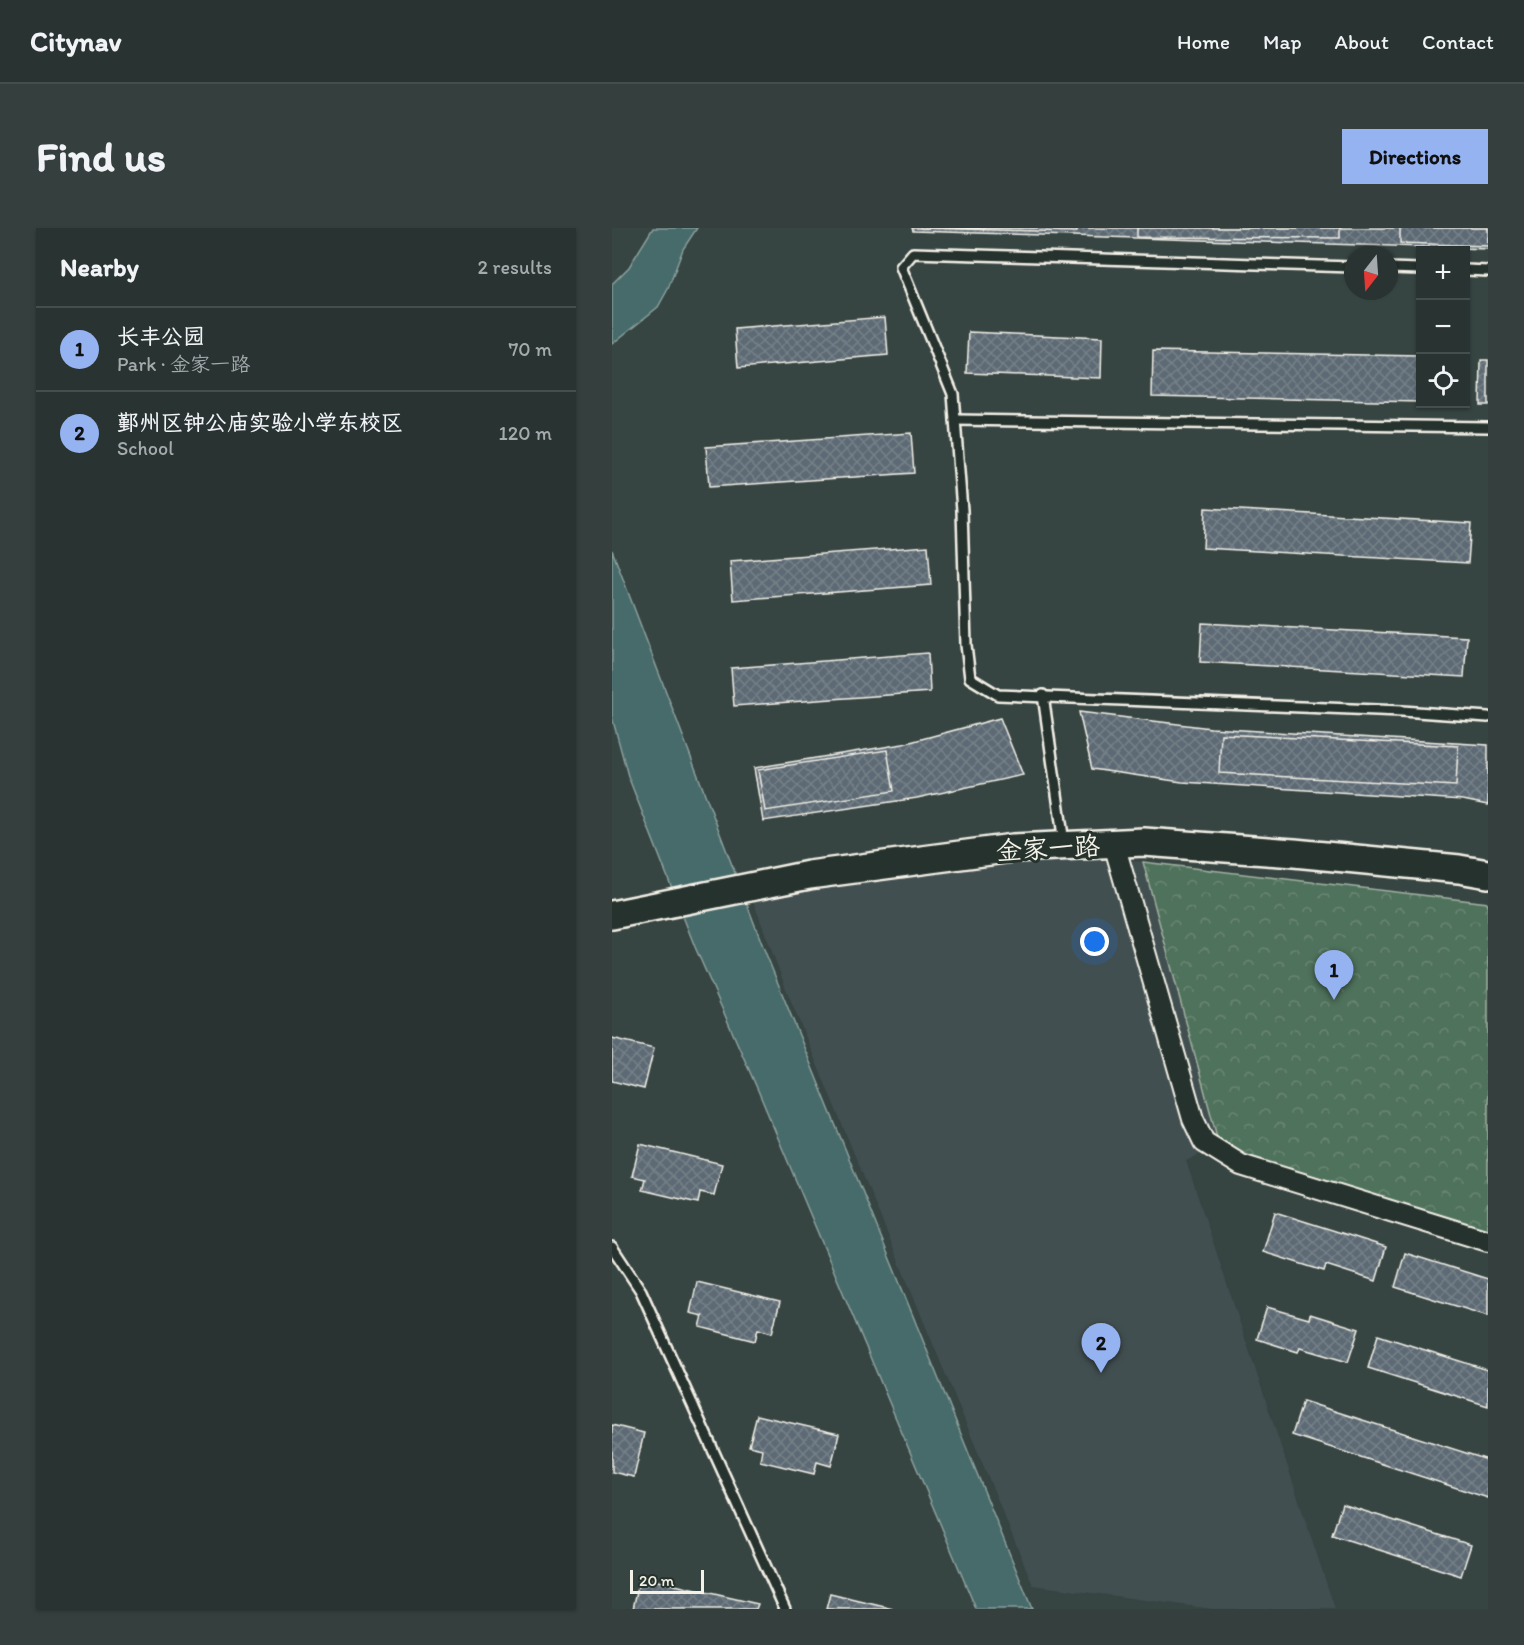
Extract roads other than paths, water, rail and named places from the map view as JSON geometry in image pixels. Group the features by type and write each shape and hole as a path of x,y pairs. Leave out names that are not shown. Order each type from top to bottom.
{"street":[{"name":"金家一路","path":"612,915 809,874 1013,848 1144,842 1294,853 1460,869 1488,874"},
{"path":"1114,844 1193,1119 1204,1142 1241,1165 1488,1241"}],"lane":[{"path":"1344,267 913,253 901,267 953,394 962,510 966,645 970,678 998,694 1391,710 1488,717"},
{"path":"1398,268 1416,269"},
{"path":"1470,270 1488,271"},
{"path":"955,420 1488,427"},
{"path":"1042,695 1064,846"},
{"path":"612,1247 641,1291 785,1609"}],"water":[{"path":"653,228 697,228 683,249 668,289 658,307 612,344 612,284 629,267"},
{"path":"612,550 764,949 1032,1609 976,1609 757,1088 695,947 628,776 612,717"}],"place":[{"name":"长丰公园","path":"1334,1000"},
{"name":"鄞州区钟公庙实验小学东校区","path":"1101,1373"}]}
